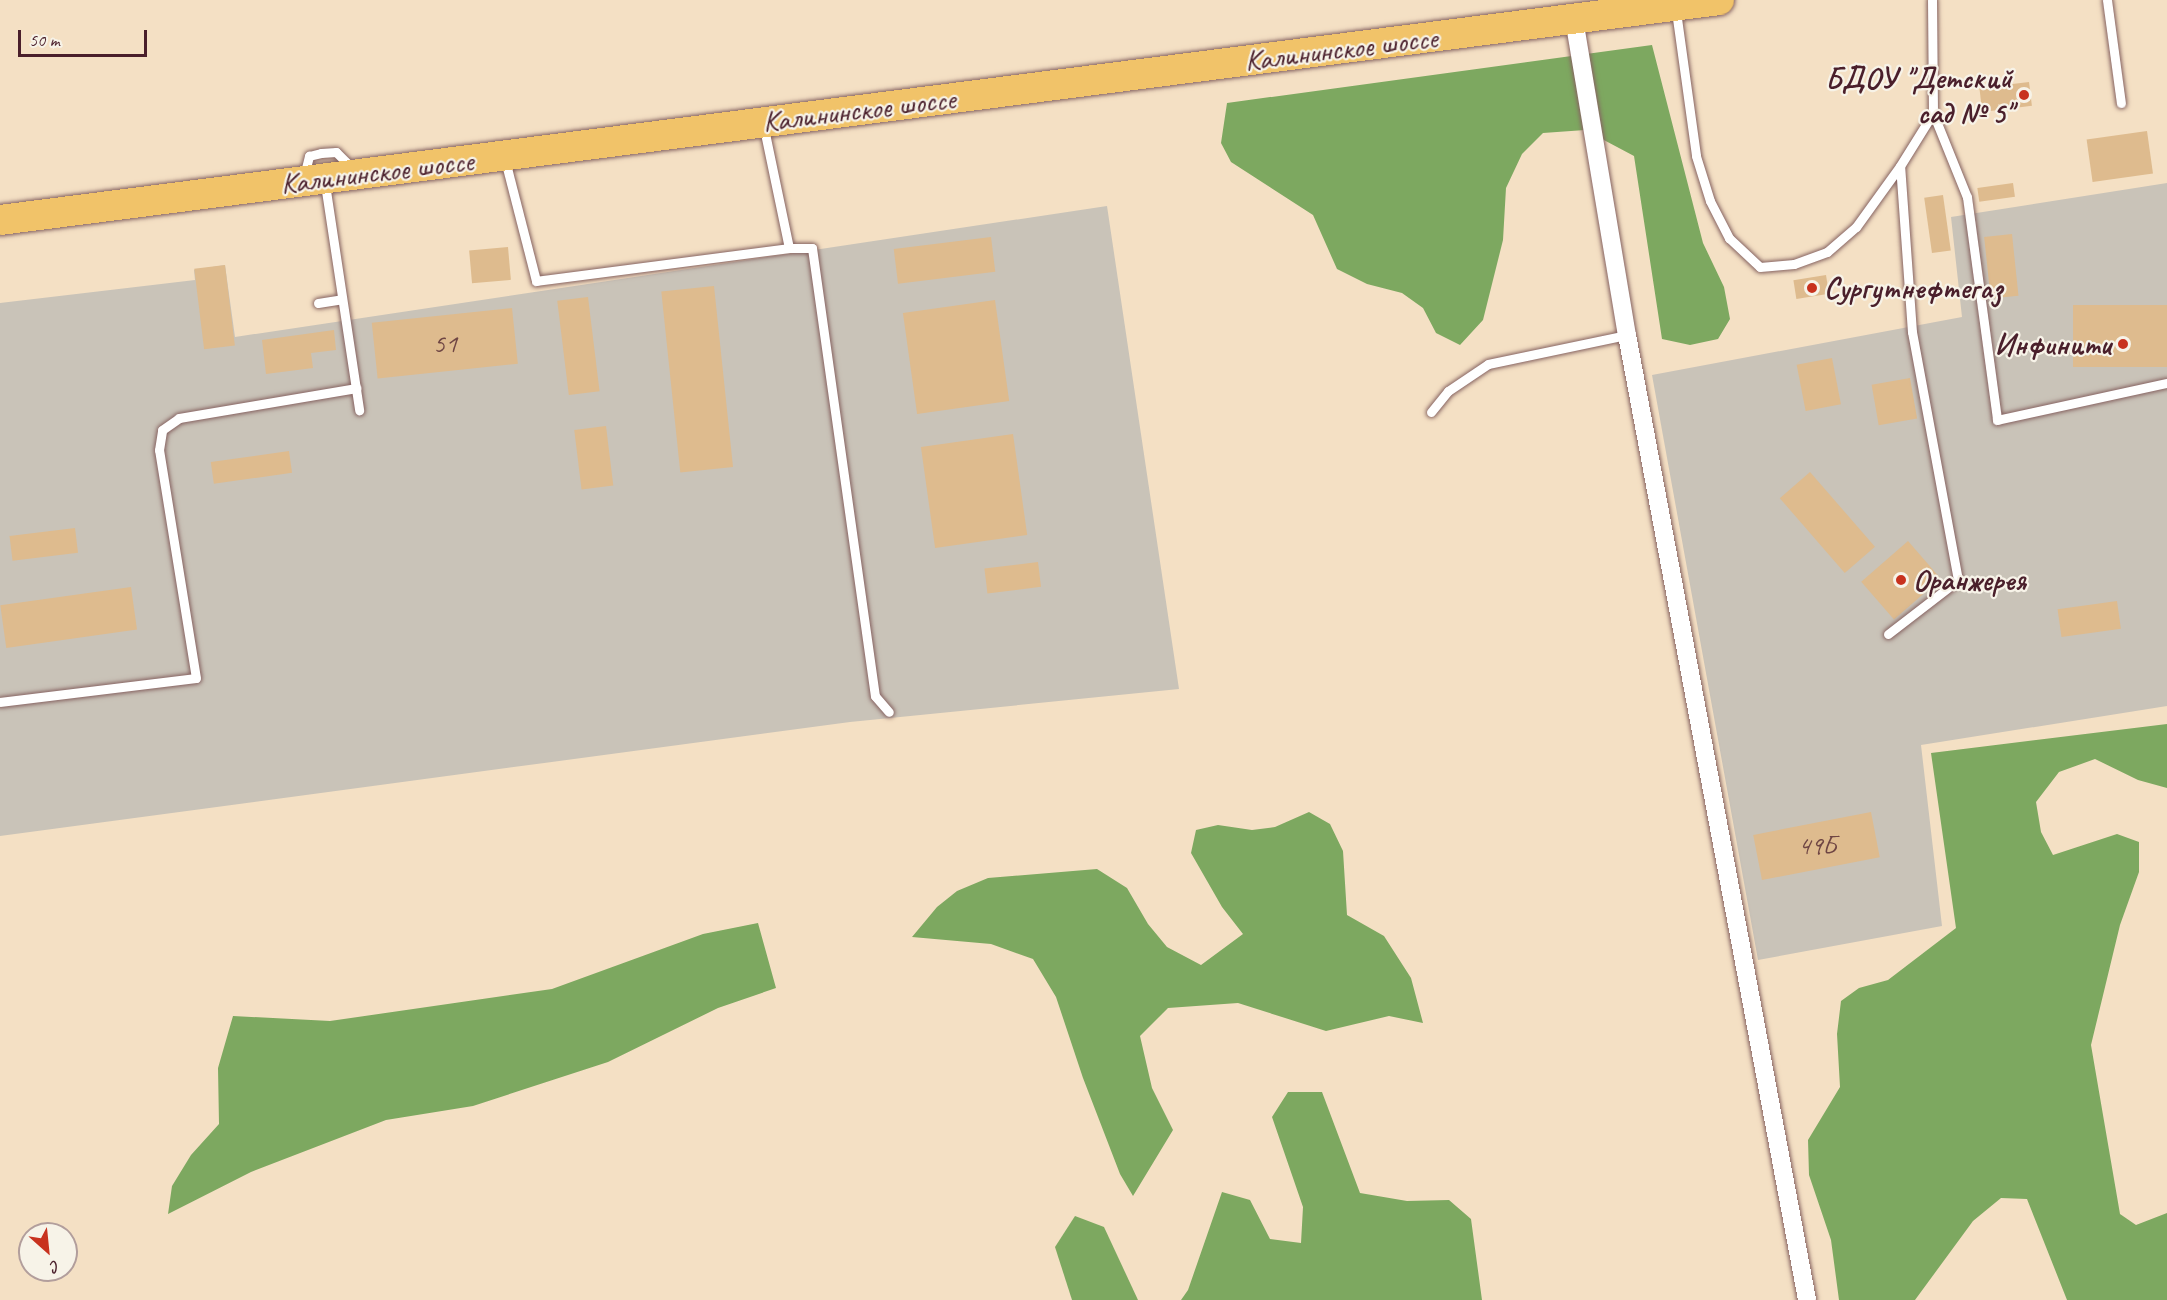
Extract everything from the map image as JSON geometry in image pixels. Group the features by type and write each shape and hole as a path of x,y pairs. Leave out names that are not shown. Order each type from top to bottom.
{"main road":[{"name":"Калининское шоссе","path":"0,220 1719,0"}],"street":[{"path":"1574,19 1628,335 1808,1300"}],"lane":[{"path":"1932,0 1933,113 1966,197 1997,420 2167,383"},
{"path":"2107,0 2121,103"},
{"path":"1675,6 1696,156 1710,201 1729,238 1760,267 1794,264 1827,252 1856,227 1900,166 1933,113"},
{"path":"763,122 789,248"},
{"path":"503,156 536,281 789,248 812,248 875,696 889,712"},
{"path":"1888,634 1958,580 1912,332 1900,166"},
{"path":"313,180 342,299 359,410"},
{"path":"318,303 342,299"},
{"path":"1431,412 1448,391 1488,364 1628,335"},
{"path":"0,702 196,678 159,450 162,430 179,418 356,388"}],"shaded area":[{"path":"2167,183 2167,706 1921,745 1942,926 1758,960 1652,375 1962,317 1951,217"},
{"path":"1107,206 1179,689 850,722 0,836 0,303 195,280 194,270 225,265 235,337"}],"green space":[{"path":"1652,45 1703,243 1724,287 1730,319 1718,339 1690,345 1662,339 1634,156 1585,130 1543,133 1522,154 1506,188 1503,240 1483,320 1460,345 1436,333 1423,308 1402,293 1367,284 1337,269 1313,215 1231,162 1221,143 1227,103"},
{"path":"2167,724 2167,788 2138,780 2095,759 2059,772 2036,802 2041,832 2053,855 2117,834 2139,842 2139,872 2120,925 2091,1045 2120,1214 2136,1225 2167,1213 2167,1300 2067,1300 2027,1199 2001,1198 1973,1221 1915,1300 1839,1300 1831,1240 1809,1175 1808,1140 1840,1087 1837,1034 1841,1001 1859,988 1888,980 1956,928 1931,753"},
{"path":"1309,812 1330,824 1343,851 1347,915 1384,936 1411,978 1423,1023 1389,1016 1326,1031 1238,1003 1168,1008 1140,1036 1152,1088 1173,1130 1133,1196 1120,1174 1083,1078 1056,997 1033,959 991,944 912,937 937,907 957,891 988,878 1097,869 1127,888 1148,924 1167,947 1201,965 1243,934 1222,907 1191,853 1196,830 1218,825 1252,830 1275,827"},
{"path":"758,923 776,988 718,1008 608,1062 473,1106 386,1120 251,1172 168,1214 172,1186 191,1155 219,1124 218,1068 233,1016 330,1021 552,989 703,934"},
{"path":"1288,1092 1322,1092 1360,1193 1407,1201 1449,1200 1471,1219 1482,1300 1181,1300 1188,1290 1222,1192 1250,1200 1270,1239 1301,1243 1303,1207 1272,1117"},
{"path":"1075,1216 1104,1227 1138,1300 1072,1300 1055,1247"}],"building":[{"path":"2029,82 2032,106 1982,112 1979,88"},
{"path":"2147,131 2153,174 2093,182 2087,139"},
{"path":"2013,183 2015,197 1979,202 1977,188"},
{"path":"1943,195 1951,250 1932,253 1924,198"},
{"path":"2012,234 2018,296 1991,299 1984,237"},
{"path":"991,237 995,272 898,284 894,249"},
{"path":"508,247 511,280 472,283 469,250"},
{"path":"225,265 235,345 204,349 194,269"},
{"path":"1826,275 1829,294 1796,299 1793,280"},
{"path":"714,286 733,467 680,473 661,292"},
{"path":"588,297 600,391 569,395 557,301"},
{"path":"995,300 1009,401 917,414 903,313"},
{"name":"Инфинити","path":"2073,305 2167,305 2167,367 2073,367"},
{"path":"512,308 518,364 378,378 372,323"},
{"path":"334,330 336,350 311,353 313,368 266,374 262,340"},
{"path":"1832,358 1841,404 1806,411 1797,365"},
{"path":"1910,378 1917,418 1879,425 1872,385"},
{"path":"606,426 613,486 582,489 574,430"},
{"path":"1013,434 1027,535 935,548 921,447"},
{"path":"289,451 292,473 214,484 211,462"},
{"path":"1810,472 1875,547 1845,573 1780,498"},
{"path":"75,528 78,553 13,561 9,536"},
{"name":"Оранжерея","path":"1908,541 1941,579 1894,619 1861,582"},
{"path":"1038,562 1041,587 987,593 984,569"},
{"path":"131,587 137,630 6,648 0,605"},
{"path":"2117,601 2121,629 2061,637 2058,609"},
{"path":"1871,812 1880,857 1762,880 1753,835"}],"place":[{"name":"БДОУ \"Детский сад № 5\"","path":"2024,95"},
{"name":"Сургутнефтегаз","path":"1812,288"},
{"name":"Инфинити","path":"2123,344"},
{"name":"Оранжерея","path":"1901,580"}]}
